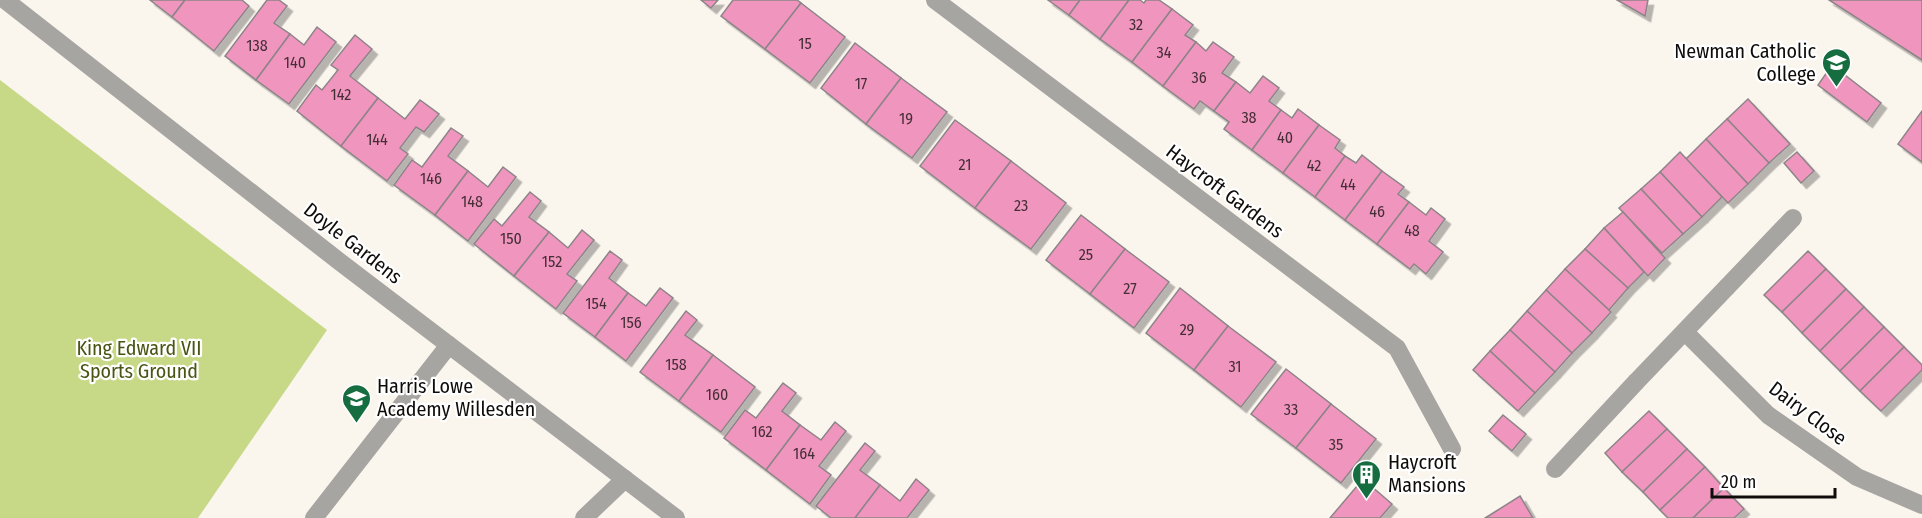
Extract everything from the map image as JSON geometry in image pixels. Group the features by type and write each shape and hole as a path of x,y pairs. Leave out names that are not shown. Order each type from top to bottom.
{"street":[{"name":"Doyle Gardens","path":"5,0 676,518"},
{"name":"Haycroft Gardens","path":"935,0 1396,348 1452,449"},
{"path":"1555,469 1793,218"},
{"name":"Dairy Close","path":"1686,332 1768,415 1857,477 1922,506"},
{"path":"314,518 449,345"},
{"path":"584,518 625,479"}],"green space":[{"name":"King Edward VII Sports Ground","path":"0,80 327,330 198,518 0,518"}],"building":[{"path":"150,0 185,0 172,17"},
{"path":"185,0 242,0 249,6 214,51 172,17"},
{"path":"267,0 279,0 287,6 274,23 290,34 256,80 225,56"},
{"path":"701,0 718,0 711,8"},
{"path":"733,0 797,0 801,3 765,49 721,16"},
{"path":"1048,0 1080,0 1069,15"},
{"path":"1080,0 1129,0 1100,39 1069,15"},
{"path":"1129,0 1140,0 1144,3 1146,0 1159,0 1172,9 1132,62 1100,39"},
{"path":"1617,0 1648,0 1645,16"},
{"path":"1829,0 1922,0 1922,60"},
{"path":"801,3 845,37 810,83 765,49"},
{"path":"1172,9 1193,25 1185,35 1196,42 1163,86 1132,62"},
{"path":"317,27 336,42 289,104 256,80 290,34 304,45"},
{"path":"355,35 372,49 350,76 378,98 341,146 297,111 316,85 322,90 338,70 331,65"},
{"path":"1196,42 1206,51 1213,42 1234,57 1222,73 1236,82 1214,111 1200,101 1194,109 1163,86"},
{"path":"855,43 901,78 866,124 821,88"},
{"path":"1832,65 1881,103 1867,122 1818,85"},
{"path":"1263,76 1279,88 1269,101 1281,110 1252,150 1224,129 1229,122 1214,111 1236,82 1250,93"},
{"path":"901,78 947,112 912,158 866,124"},
{"path":"378,98 405,119 420,100 439,114 424,132 416,127 400,148 408,154 387,181 341,146"},
{"path":"1748,99 1790,144 1769,163 1727,119"},
{"path":"1298,109 1319,125 1283,173 1252,150 1281,110 1292,118"},
{"path":"1922,111 1922,162 1898,144"},
{"path":"1727,119 1769,163 1748,184 1706,139"},
{"path":"955,120 1011,161 975,208 920,166"},
{"path":"1319,125 1340,140 1335,148 1345,156 1315,197 1283,173"},
{"path":"451,128 463,136 448,156 468,171 435,215 394,185 412,160 422,167"},
{"path":"1706,139 1748,184 1728,203 1686,159"},
{"path":"1680,152 1722,197 1702,217 1660,172"},
{"path":"1797,152 1814,171 1801,183 1784,163"},
{"path":"1362,155 1382,171 1345,220 1315,197 1345,156 1356,163"},
{"path":"1011,161 1066,203 1031,249 975,208"},
{"path":"503,167 516,177 468,241 435,215 468,171 488,187"},
{"path":"1382,171 1404,187 1398,194 1409,202 1377,244 1345,220"},
{"path":"1660,172 1702,217 1683,234 1641,189"},
{"path":"1641,189 1683,234 1662,253 1619,208"},
{"path":"530,192 541,201 529,217 549,232 514,276 474,244 494,219 502,226"},
{"path":"1409,202 1426,215 1431,208 1445,219 1429,241 1443,252 1426,274 1414,264 1410,269 1377,244"},
{"path":"1623,212 1665,258 1648,276 1604,228"},
{"path":"1081,215 1125,249 1090,294 1046,260"},
{"path":"1604,228 1644,272 1628,288 1585,249"},
{"path":"582,230 594,240 567,274 577,281 556,309 514,276 549,232 568,248"},
{"path":"1125,249 1169,282 1134,328 1090,294"},
{"path":"1585,249 1628,288 1609,310 1565,269"},
{"path":"610,251 622,260 609,278 628,293 595,337 563,313"},
{"path":"1808,251 1826,269 1782,312 1764,295"},
{"path":"1565,269 1611,312 1592,333 1546,290"},
{"path":"1826,269 1846,289 1802,333 1782,312"},
{"path":"660,288 673,298 626,361 595,337 628,293 646,306"},
{"path":"1180,288 1228,326 1194,370 1146,333"},
{"path":"1846,289 1864,307 1820,351 1802,333"},
{"path":"1546,290 1592,333 1572,353 1527,311"},
{"path":"1864,307 1884,327 1840,371 1820,351"},
{"path":"686,311 697,320 685,335 713,355 679,401 640,372"},
{"path":"1527,311 1572,353 1555,372 1510,330"},
{"path":"1228,326 1276,362 1241,407 1194,370"},
{"path":"1884,327 1904,347 1860,391 1840,371"},
{"path":"1510,330 1555,372 1535,393 1490,351"},
{"path":"1904,347 1922,365 1922,370 1881,411 1860,391"},
{"path":"1490,351 1535,393 1518,411 1473,370"},
{"path":"713,355 755,387 721,432 679,401"},
{"path":"1286,369 1331,404 1296,448 1251,414"},
{"path":"783,383 796,393 782,411 800,425 766,470 724,438 745,410 756,418"},
{"path":"1331,404 1376,439 1341,483 1296,448"},
{"path":"1649,411 1667,429 1622,472 1605,453"},
{"path":"1503,415 1526,434 1512,451 1489,431"},
{"path":"835,422 846,431 819,466 831,475 810,504 766,470 800,425 821,440"},
{"path":"1667,429 1687,449 1643,492 1622,472"},
{"path":"865,443 875,451 860,470 880,485 855,518 831,518 816,506"},
{"path":"1687,449 1705,467 1660,510 1643,492"},
{"path":"1705,467 1724,488 1693,518 1668,518 1660,510"},
{"path":"916,479 929,490 907,518 855,518 880,485 900,501"},
{"name":"Haycroft Mansions","path":"1363,479 1392,504 1380,518 1330,518"},
{"path":"1724,488 1744,509 1734,518 1693,518"},
{"name":"Haycroft Mansions","path":"1520,496 1533,518 1485,518 1490,515"}],"place":[{"name":"Newman Catholic College","path":"1837,88"},
{"name":"Harris Lowe Academy Willesden","path":"356,424"},
{"name":"Haycroft Mansions","path":"1367,500"}]}
